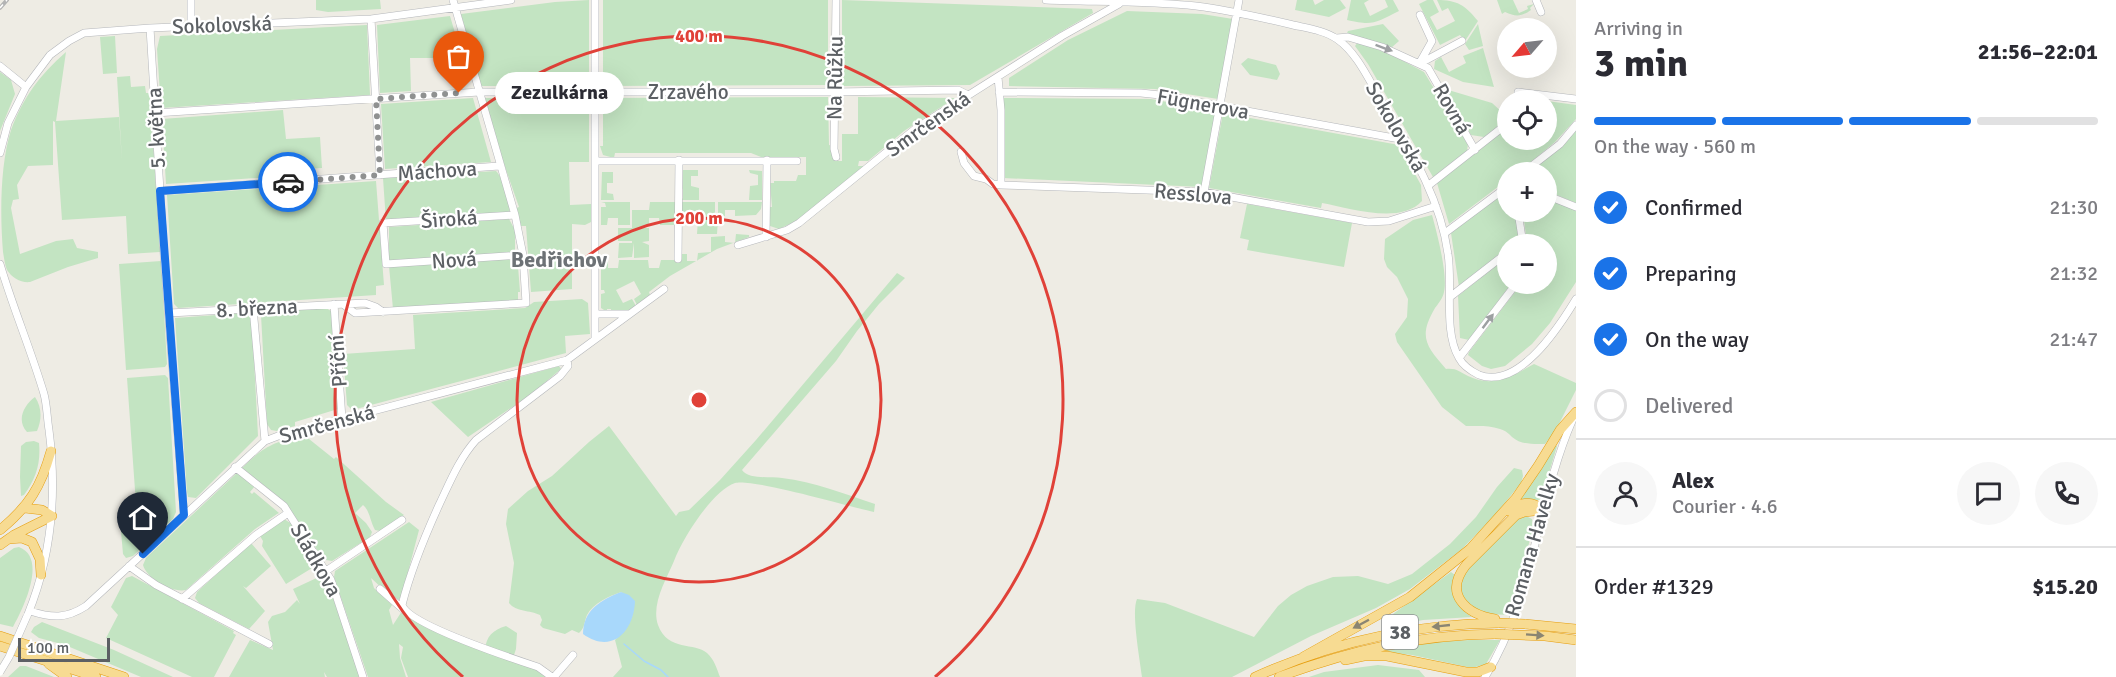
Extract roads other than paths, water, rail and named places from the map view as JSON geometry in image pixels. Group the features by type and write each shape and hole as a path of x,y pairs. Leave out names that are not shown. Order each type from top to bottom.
{"highway":[{"path":"1303,657 1410,597 1462,556 1497,520 1528,482 1560,430 1576,412"},
{"path":"0,530 25,508 46,470 51,451"},
{"path":"1497,520 1517,505 1532,504 1544,510"},
{"path":"25,508 42,510 52,516"},
{"path":"1544,510 1516,515 1466,565 1460,574 1458,593 1465,606 1475,614 1500,621 1576,629"},
{"path":"0,545 21,530 52,516"},
{"path":"9,539 22,538 32,542 40,559 41,575"},
{"name":"38","path":"1255,677 1303,657 1361,639 1414,629 1500,621"},
{"path":"0,630 78,661"},
{"name":"38","path":"1279,677 1365,649 1416,639 1494,634 1535,635 1576,640"},
{"path":"0,636 124,677"},
{"path":"0,646 96,677"},
{"path":"1307,667 1364,656 1387,656 1466,672 1478,672 1491,667"},
{"path":"39,658 67,677"},
{"path":"1440,668 1451,677"}],"street":[{"path":"191,0 191,26"},
{"name":"Sokolovská","path":"0,153 8,123 26,87 50,55 80,34 150,28 371,19 453,4 511,0"},
{"path":"595,0 595,339"},
{"name":"Na Růžku","path":"836,0 834,149 836,156"},
{"path":"1046,0 1193,6 1238,13 1313,30 1337,38 1347,37 1370,43 1392,50 1419,64"},
{"path":"1204,192 1239,0"},
{"name":"Smrčenská","path":"738,245 787,230 799,223 915,129 1062,36 1121,3"},
{"path":"453,4 515,215 523,255"},
{"path":"1419,64 1432,41 1420,15"},
{"path":"371,19 380,175"},
{"name":"5. května","path":"150,28 184,515"},
{"name":"Sokolovská","path":"1337,38 1358,62 1429,185 1445,233 1450,265 1452,339 1459,358"},
{"path":"1419,64 1462,41"},
{"name":"Rovná","path":"1419,64 1428,68 1475,150"},
{"path":"0,66 26,87"},
{"path":"998,76 1002,110 1001,185"},
{"name":"Zrzavého","path":"155,113 479,92 958,90 968,94"},
{"name":"Fügnerova","path":"999,92 1141,93 1405,140"},
{"path":"1557,97 1576,99"},
{"path":"1537,162 1560,144 1576,125"},
{"path":"1429,185 1497,132"},
{"name":"Resslova","path":"961,152 964,163 974,176 1001,185 1204,192 1368,222 1389,221 1437,206"},
{"path":"595,160 797,160"},
{"path":"678,259 679,160"},
{"path":"766,237 767,160"},
{"name":"Máchova","path":"160,191 499,166"},
{"path":"1445,233 1497,194"},
{"path":"1557,199 1576,207"},
{"name":"Široká","path":"386,264 383,224 515,215"},
{"name":"8. března","path":"169,313 334,304 344,304 355,313 526,303 523,255"},
{"name":"Nová","path":"386,264 523,255"},
{"path":"1450,297 1497,261"},
{"path":"0,264 44,395 51,451 52,516 41,575 28,614 0,672"},
{"name":"Smrčenská","path":"28,614 46,616 73,614 86,606 265,441 567,360 664,289"},
{"path":"1508,294 1459,358 1470,370 1483,376 1495,377 1513,372 1527,361 1541,347 1576,299"},
{"name":"Příční","path":"334,304 342,419"},
{"path":"253,308 265,441"},
{"path":"596,314 629,314"},
{"path":"404,610 402,605 417,553 456,468 466,452 476,440 560,376 568,366 567,360"},
{"name":"Romana Havelky","path":"1485,677 1504,642 1519,601 1555,465 1576,412"},
{"name":"Sládkova","path":"235,467 274,498 288,513 326,571 338,594 363,677"},
{"name":"Sládkova","path":"182,599 256,535 288,513"},
{"path":"326,571 402,520"},
{"path":"129,566 140,575 182,599 269,644"},
{"path":"380,589 404,610 432,627 538,667 553,677 573,655"}],"water":[{"path":"621,592 629,595 635,601 631,622 626,630 612,641 603,642 583,634 586,618 594,607"}],"waterway":[{"path":"624,644 668,677"}],"railway":[{"path":"0,8 7,0"}],"place":[{"name":"Zezulkárna","path":"459,93"}],"district":[{"name":"Bedřichov","path":"559,259"}]}
